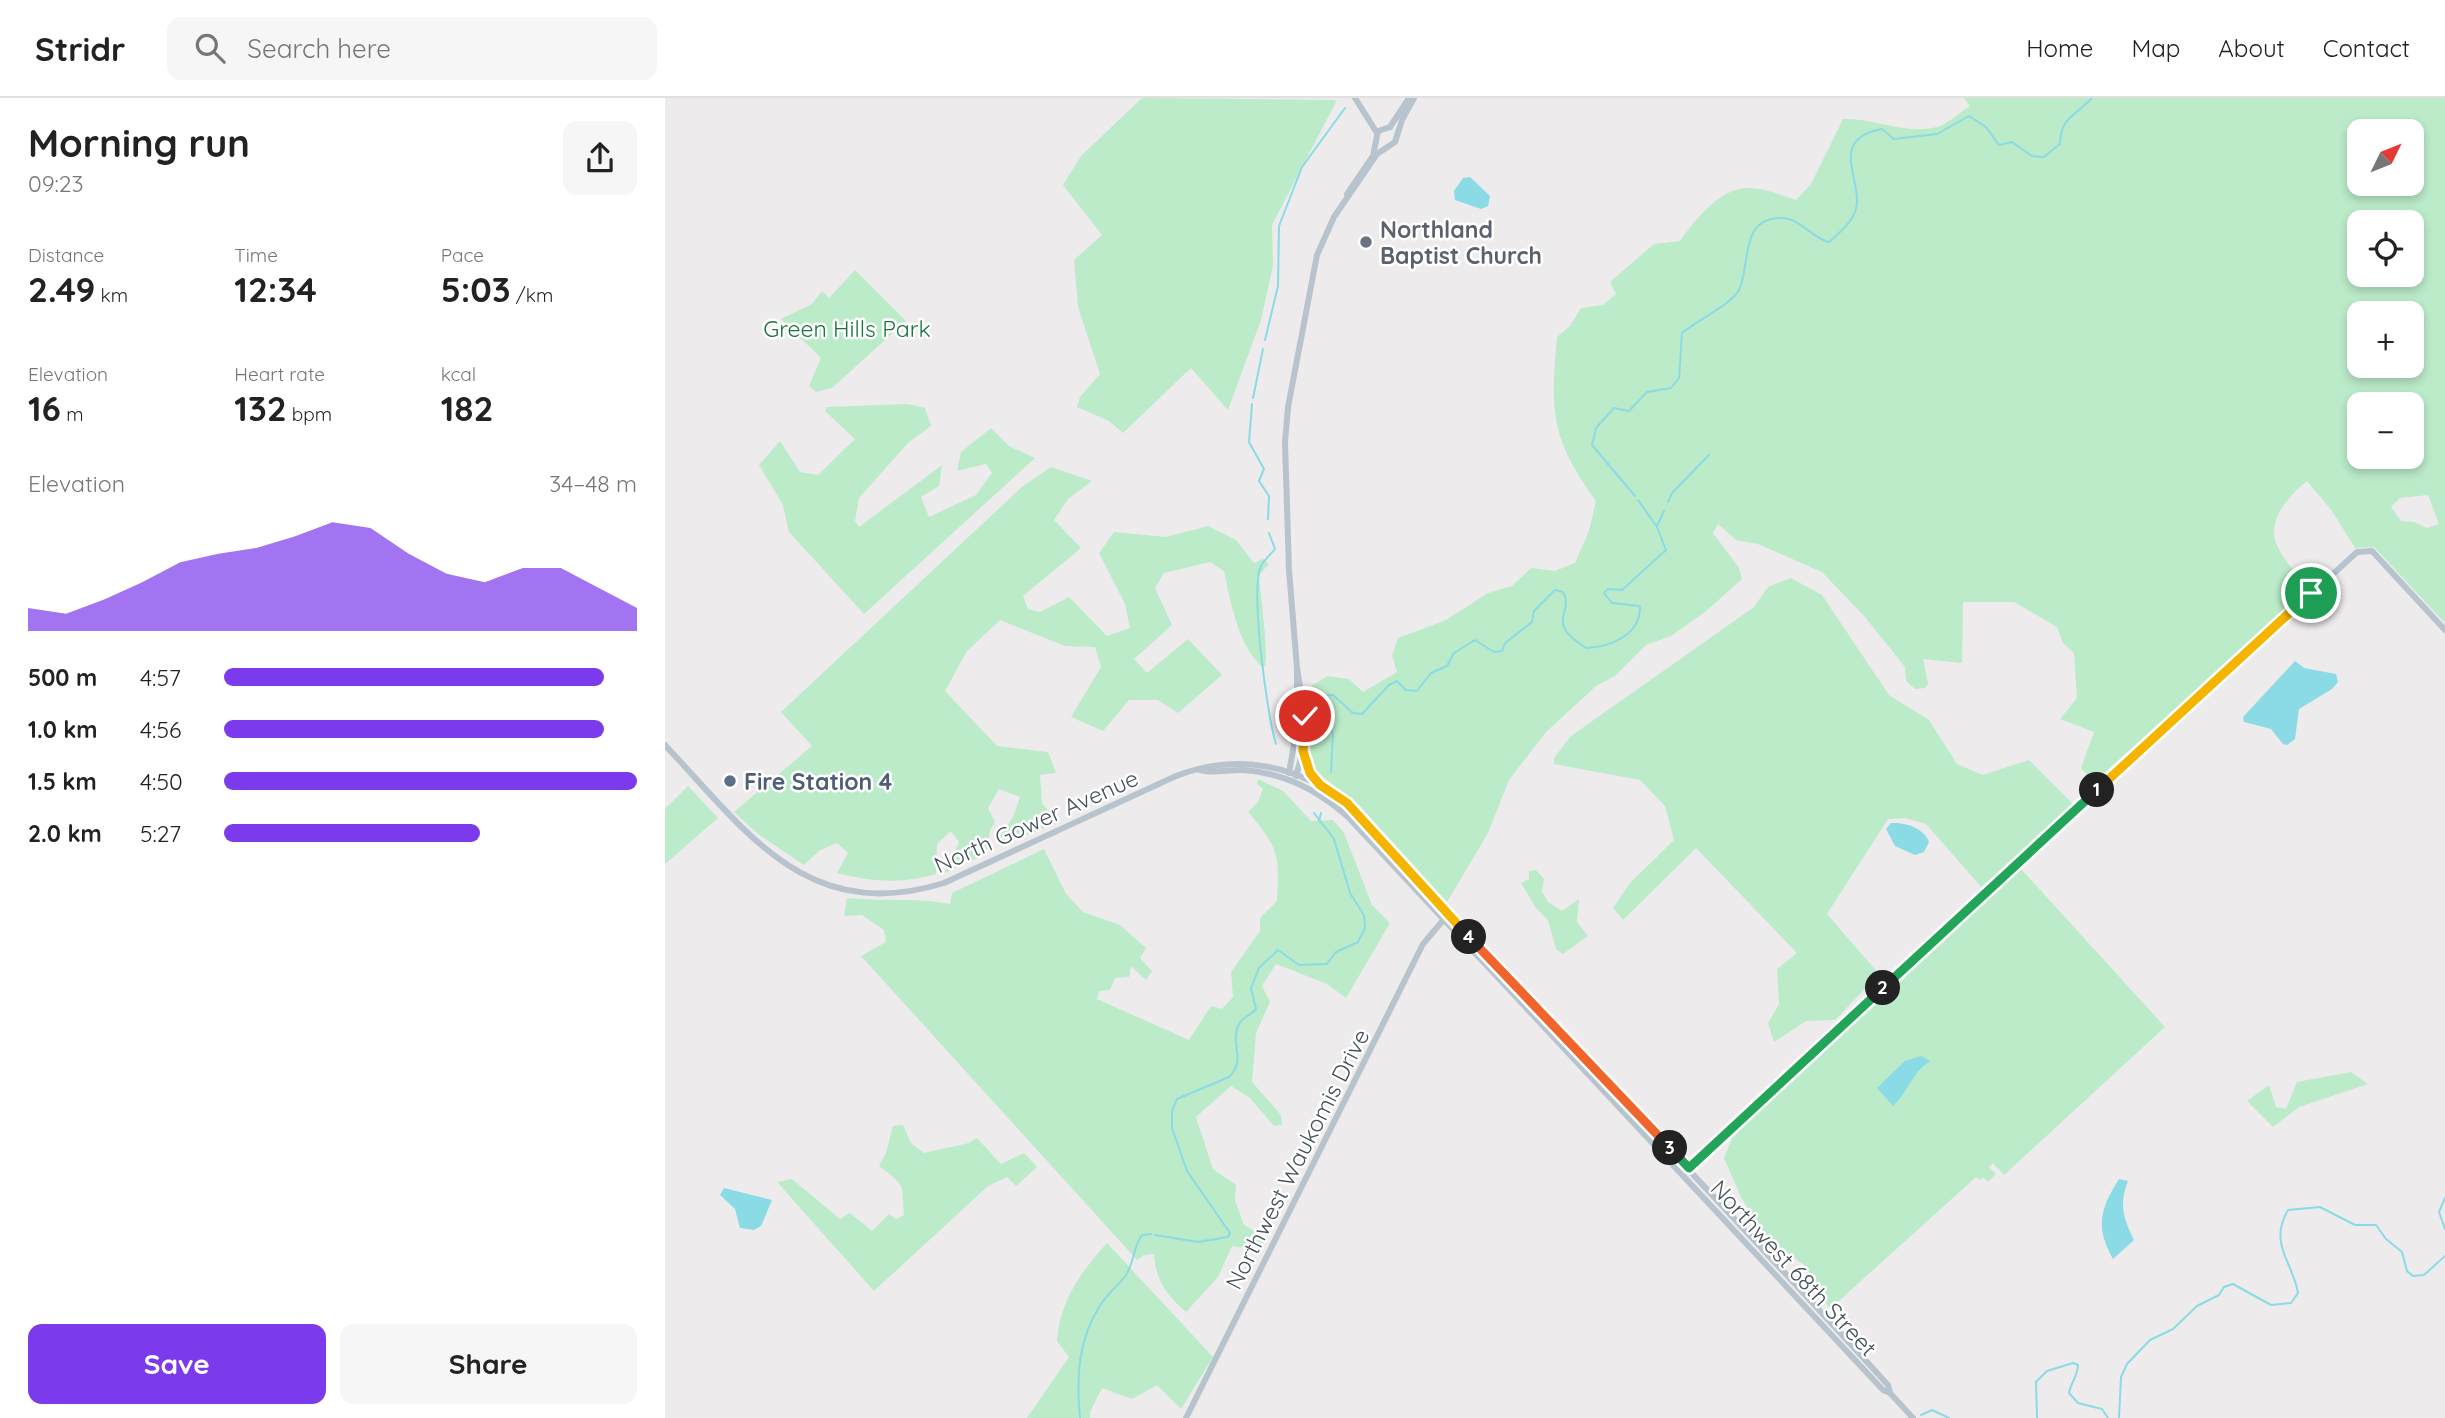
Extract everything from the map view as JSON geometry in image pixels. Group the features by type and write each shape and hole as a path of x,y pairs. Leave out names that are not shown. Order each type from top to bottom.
{"main road":[{"path":"1355,98 1377,136 1387,147"},
{"path":"1344,203 1373,156 1377,136 1409,98"},
{"path":"1292,776 1297,735 1297,668 1286,526 1287,407 1317,255 1324,234 1377,154 1393,145 1415,98"},
{"path":"1363,111 1396,135"},
{"path":"1686,1170 2357,552 2366,549 2372,551 2445,630"},
{"path":"1297,668 1305,716 1303,751 1307,768 1320,785"},
{"name":"North Gower Avenue","path":"665,745 754,842 771,856 792,869 842,888 894,893 942,884 1176,776 1209,765 1244,763 1320,785 1347,803 1446,917"},
{"path":"1292,776 1303,751"},
{"path":"1292,776 1334,804 1446,917"},
{"name":"Northwest 68th Street","path":"1446,917 1686,1170 1883,1391 1891,1393 1913,1418"},
{"name":"Northwest Waukomis Drive","path":"1186,1418 1412,964 1423,944 1446,917"}],"green space":[{"path":"1142,98 1337,100 1272,225 1273,266 1261,320 1228,410 1191,368 1123,433 1109,421 1077,407 1080,397 1100,374 1078,307 1074,260 1102,235 1063,185 1081,156"},
{"path":"1964,98 2445,98 2445,623 2374,547 2355,548 2332,511 2307,481 2282,508 2277,517 2274,534 2282,555 2309,589 2094,782 2081,768 2094,732 2060,719 2077,698 2074,653 2063,643 2057,627 2014,602 1963,602 1962,663 1923,659 1928,684 1925,688 1915,689 1906,681 1905,667 1865,617 1822,572 1758,544 1736,540 1718,524 1713,533 1739,568 1742,579 1705,612 1671,636 1646,645 1615,676 1596,686 1546,732 1509,780 1488,833 1447,902 1358,804 1314,770 1309,687 1328,676 1349,679 1363,692 1397,672 1392,655 1398,638 1446,620 1488,593 1512,586 1531,568 1555,571 1575,563 1589,531 1596,501 1570,459 1557,424 1554,386 1557,337 1570,326 1581,308 1603,305 1616,294 1610,282 1654,244 1680,241 1709,207 1728,193 1754,188 1796,200 1811,184 1843,119 1913,129 1937,127 1970,106","holes":["2428,495 2439,524 2427,528 2414,522 2401,521 2391,507 2400,498"]},
{"name":"Green Hills Park","path":"855,270 906,321 832,388 816,392 809,386 821,358 781,319 812,304 822,291 829,298"},
{"path":"907,404 925,408 931,426 908,443 859,498 855,521 859,527 942,465 939,486 921,497 929,517 976,495 992,473 986,464 957,471 961,452 991,428 1009,446 1035,458 864,614 789,532 783,505 759,465 780,441 800,472 818,475 855,439 825,411 827,407"},
{"path":"1051,467 1092,481 1068,499 1054,520 1081,548 1023,596 1028,609 1040,612 1069,597 1107,636 1130,628 1125,604 1099,553 1114,532 1166,537 1208,526 1236,540 1254,563 1263,559 1269,564 1259,575 1265,639 1264,668 1255,660 1242,637 1224,571 1210,562 1164,573 1155,588 1172,625 1134,659 1147,673 1188,639 1222,675 1178,713 1158,700 1129,700 1103,731 1071,717 1101,667 1095,647 1065,646 1000,620 967,651 945,691 997,746 1048,752 1056,773 1040,775 1042,803 1058,822 1002,845 997,840 1013,817 1020,797 999,789 988,808 995,822 990,830 986,854 944,873 959,842 951,831 937,844 936,874 899,880 875,880 837,873 848,853 837,843 820,850 804,865 758,834 734,812 812,746 781,712 1023,486"},
{"path":"1791,578 1822,595 1889,695 1929,720 1957,764 1983,775 2029,760 2074,805 1983,889 1926,824 1905,818 1888,819 1827,914 1879,974 1835,1020 1806,1021 1774,1042 1768,1023 1779,1004 1777,969 1797,953 1696,848 1623,920 1613,908 1630,883 1674,840 1665,806 1640,780 1554,764 1554,758 1571,736 1754,607 1768,587"},
{"path":"1258,779 1283,791 1311,821 1333,820 1344,833 1372,905 1390,923 1346,998 1327,984 1276,964 1262,986 1270,1002 1256,1033 1252,1082 1281,1115 1282,1125 1274,1126 1250,1098 1231,1086 1196,1117 1213,1169 1236,1185 1235,1200 1244,1225 1266,1238 1258,1250 1232,1246 1218,1277 1186,1312 1163,1286 1154,1254 1144,1255 1137,1260 861,956 886,942 884,930 862,915 844,916 847,898 950,904 952,893 1044,849 1066,894 1083,912 1120,925 1146,948 1140,958 1152,971 1146,980 1131,966 1129,977 1115,978 1110,990 1099,991 1097,999 1189,1040 1211,1006 1222,1009 1233,997 1231,972 1260,931 1260,918 1277,901 1278,873 1275,852 1266,834 1248,812 1258,802 1263,789 1257,784"},
{"path":"688,786 718,818 665,864 665,809"},
{"path":"2021,869 2165,1027 2004,1175 1993,1163 1989,1167 1996,1174 1988,1182 1983,1177 1980,1180 1976,1177 1830,1309 1804,1265 1767,1239 1741,1197 1724,1158 1734,1133"},
{"path":"1536,870 1544,879 1542,891 1548,902 1562,911 1579,899 1577,922 1588,936 1563,954 1556,949 1548,920 1536,908 1521,883 1529,879 1529,871"},
{"path":"2351,1072 2368,1084 2299,1107 2273,1127 2247,1101 2269,1085 2276,1107 2286,1109 2297,1082"},
{"path":"903,1125 911,1143 924,1153 969,1143 977,1138 1001,1164 1024,1153 1037,1167 1016,1186 1007,1177 988,1186 874,1291 777,1182 792,1179 840,1219 850,1213 872,1231 889,1214 896,1219 904,1215 899,1183 879,1166 886,1153 893,1126"},
{"path":"1107,1243 1213,1357 1181,1409 1157,1385 1132,1399 1102,1388 1090,1412 1090,1418 1027,1418 1069,1357 1057,1341 1062,1313 1080,1277"}],"water":[{"path":"1470,177 1490,196 1488,206 1481,209 1455,200 1454,191 1463,178"},
{"path":"2295,661 2304,668 2336,674 2338,682 2332,689 2299,709 2295,739 2287,745 2283,744 2271,729 2244,722 2243,717"},
{"path":"1891,823 1908,825 1923,833 1929,842 1924,852 1915,855 1895,846 1886,829"},
{"path":"1921,1056 1930,1061 1919,1071 1893,1106 1877,1088 1905,1061"},
{"path":"2119,1179 2128,1181 2123,1210 2134,1240 2113,1259 2104,1237 2102,1218"},
{"path":"724,1188 772,1200 761,1226 754,1230 740,1228 735,1209 720,1195"}],"waterway":[{"path":"1635,496 1592,445 1596,428 1614,408 1629,411 1647,392 1671,388 1679,378 1682,333 1722,306 1739,290 1752,234 1758,226 1768,220 1788,219 1829,242 1848,223 1856,209 1851,151 1865,134 1882,129 1894,139 1937,134 1969,116 1986,127 1999,145 2012,142 2032,156 2044,157 2060,144 2063,128 2070,118 2092,98"},
{"path":"1265,340 1278,286 1279,226 1302,167 1345,108"},
{"path":"1253,398 1263,349"},
{"path":"1252,404 1249,442 1264,469 1259,481 1269,496 1268,519"},
{"path":"1668,502 1672,493 1709,455"},
{"path":"1331,772 1333,734 1321,708 1328,695 1333,695 1353,713 1362,714 1389,685 1397,681 1406,690 1417,691 1431,673 1447,666 1454,653 1475,640 1494,652 1502,651 1505,643 1532,622 1534,611 1555,590 1563,592 1566,600 1563,618 1566,631 1586,648 1614,642 1630,632 1639,616 1640,606 1612,603 1604,593 1608,589 1622,590 1666,550 1657,527 1638,500"},
{"path":"1657,526 1664,511"},
{"path":"1269,533 1275,549 1261,566 1257,600 1264,681 1276,744"},
{"path":"1155,1235 1198,1242 1228,1237 1230,1233 1187,1171 1172,1128 1172,1111 1177,1099 1229,1077 1234,1071 1237,1064 1236,1031 1240,1022 1256,1009 1251,988 1259,968 1278,950 1299,965 1327,964 1336,952 1358,942 1365,928 1364,915 1350,893 1334,839 1314,813"},
{"path":"1319,821 1321,813"},
{"path":"2445,1198 2439,1212 2445,1229"},
{"path":"2119,1418 2121,1377 2127,1364 2150,1340 2173,1329 2197,1306 2219,1295 2224,1287 2233,1284 2271,1305 2291,1303 2298,1293 2280,1233 2288,1210 2320,1207 2355,1225 2376,1225 2386,1239 2402,1252 2407,1271 2413,1276 2424,1275 2445,1256"},
{"path":"1080,1418 1080,1359 1087,1331 1101,1304 1126,1275 1142,1235 1151,1234"},
{"path":"2037,1418 2036,1382 2047,1371 2073,1363 2078,1365 2078,1369 2069,1393 2078,1403 2102,1409 2108,1418"},
{"path":"1921,1415 1932,1410 1949,1418"}],"place":[{"name":"Northland Baptist Church","path":"1366,242"},
{"name":"Fire Station 4","path":"730,781"}],"route":[{"path":"1305,716 1305,765 1320,785 1347,803 1481,950 1689,1168 2311,593"}]}
